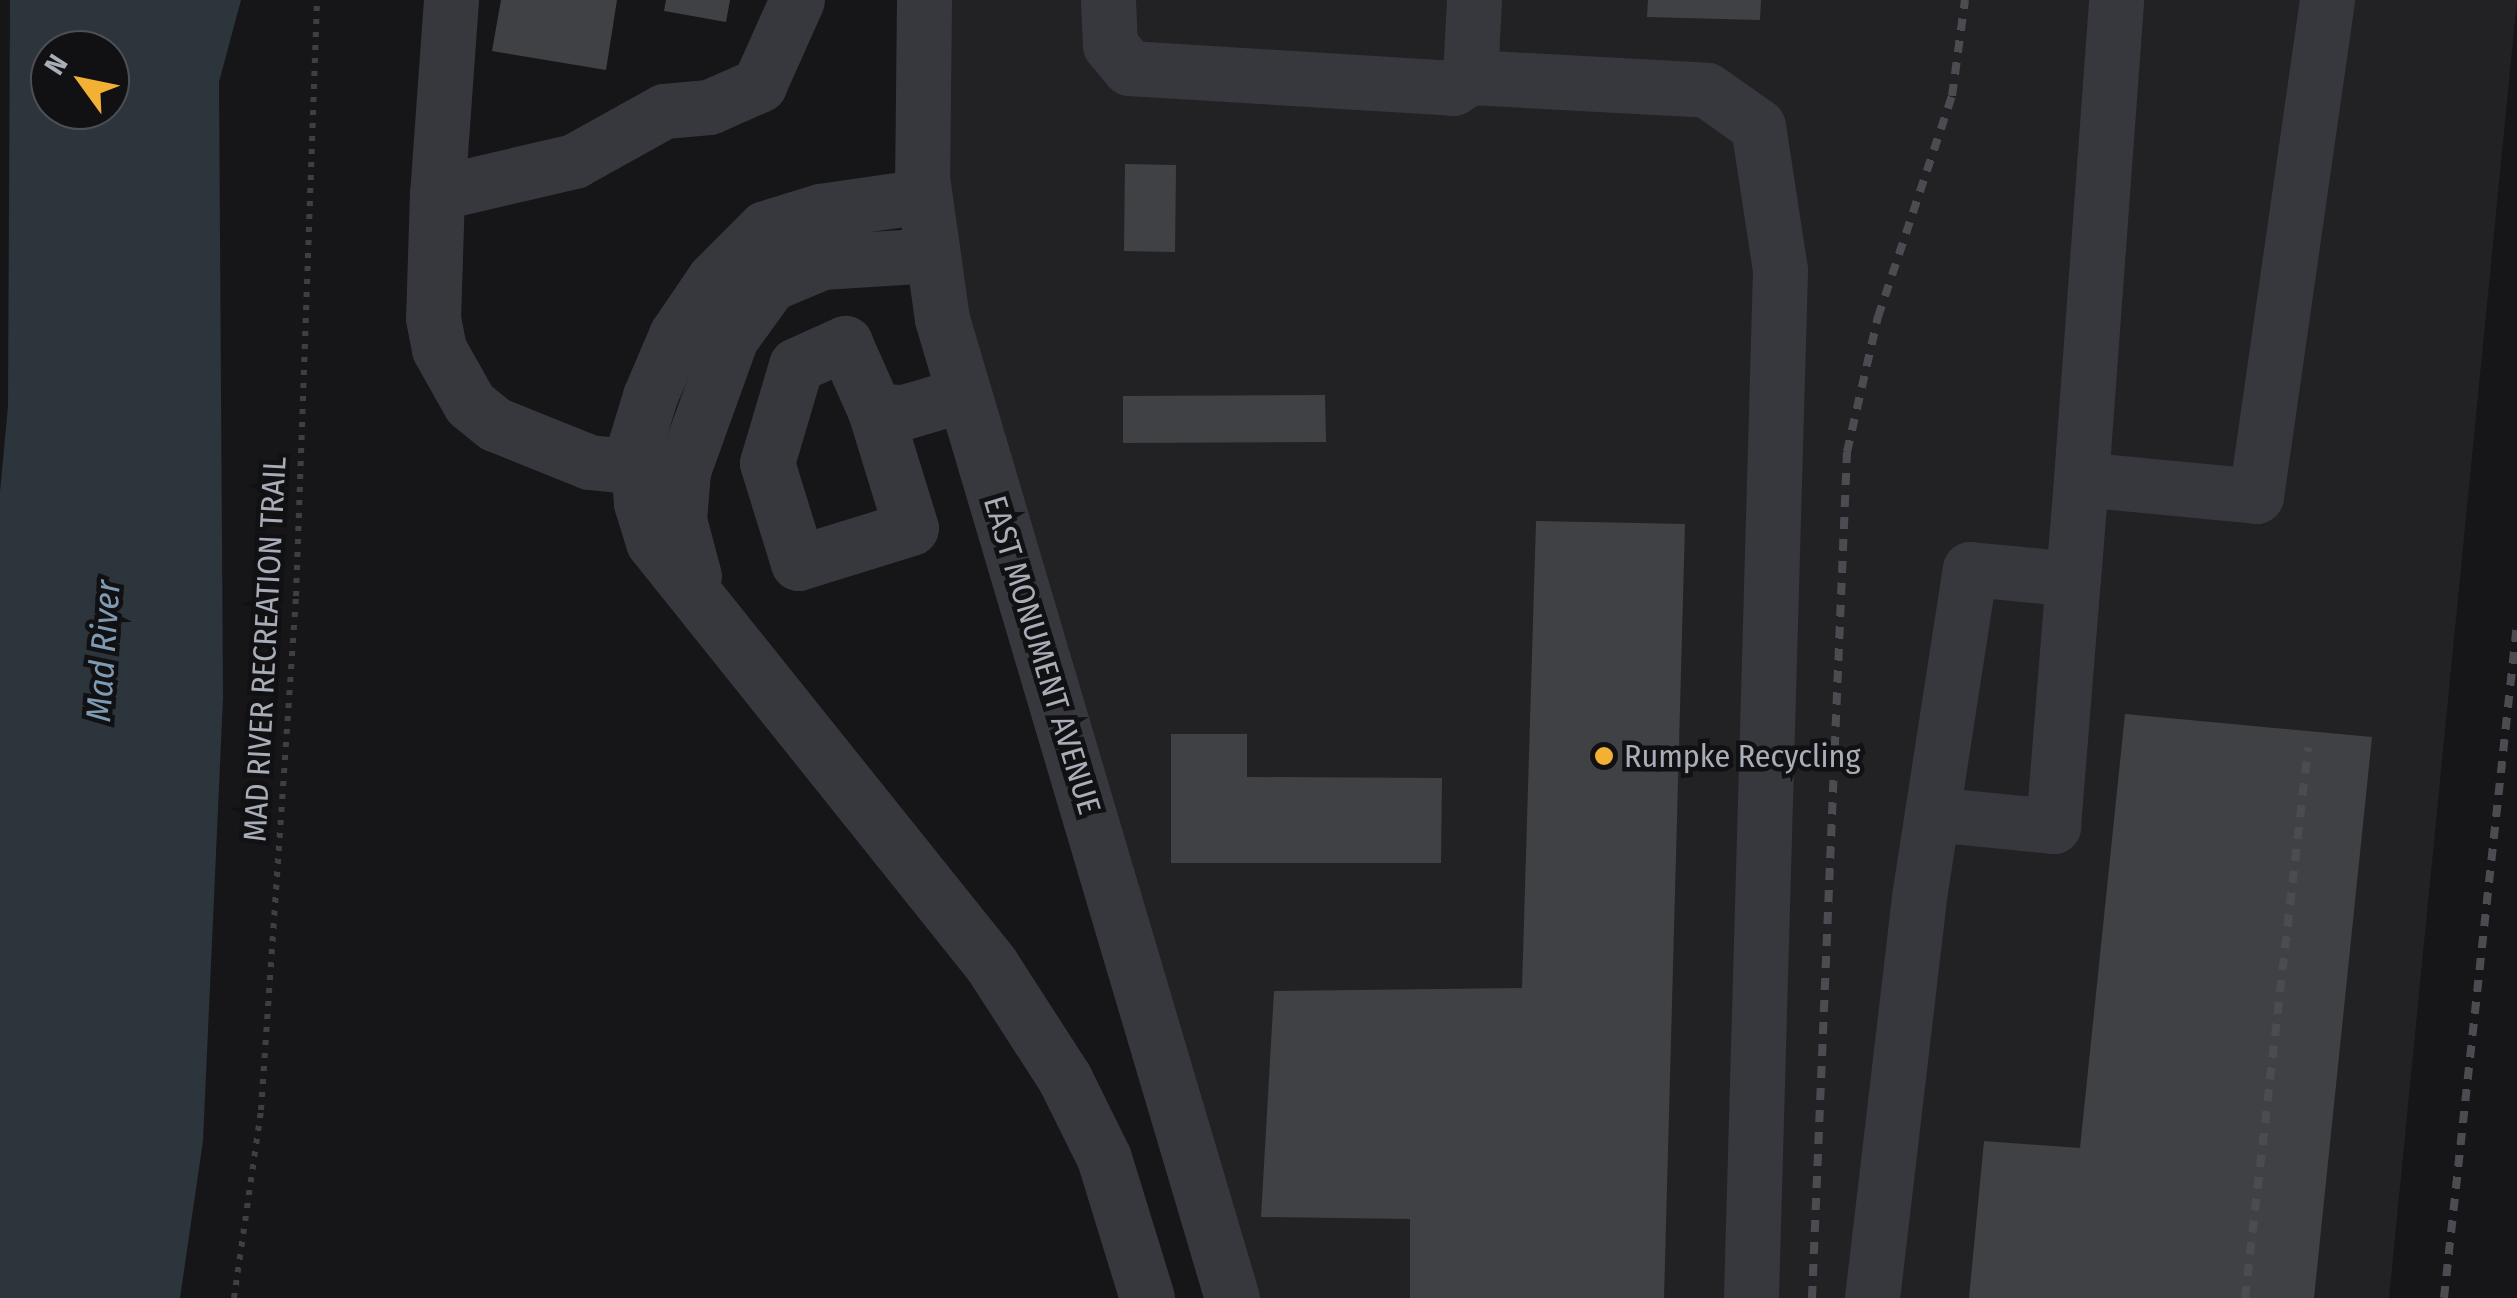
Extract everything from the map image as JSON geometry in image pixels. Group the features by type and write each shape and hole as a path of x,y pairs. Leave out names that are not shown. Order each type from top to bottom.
{"street":[{"path":"452,0 437,193 434,318 452,378 470,404 507,430 589,462 638,467"},
{"path":"437,193 574,161 664,111 709,107 759,85 797,0"},
{"name":"EAST MONUMENT AVENUE","path":"924,0 924,196 932,255 962,394 1232,1298"},
{"path":"1108,0 1110,46 1129,68 1453,88 1470,77 1707,90 1758,126 1780,270 1751,1298"},
{"path":"1470,77 1474,0"},
{"path":"1932,814 2053,826 2116,0"},
{"path":"2081,479 2256,496 2327,0"},
{"path":"924,196 820,211 765,228 714,279 676,335 636,442 653,542 991,964 1054,1062 1104,1158 1147,1298"},
{"path":"698,594 679,520 682,471 732,338 770,284 822,262 932,255"},
{"path":"875,411 904,412 962,394"},
{"path":"1872,1298 1932,814 1970,569 2073,579"}],"path":[{"name":"MAD RIVER RECREATION TRAIL","path":"234,1298 261,1110 295,616 317,0"}],"shaded area":[{"path":"934,0 2517,0 2389,1298 1238,1298 926,221"}],"water":[{"name":"Mad River","path":"10,0 241,0 219,82 223,698 203,1141 180,1298 0,1298 0,492 8,406"}],"building":[{"path":"501,0 617,0 606,70 492,51"},
{"path":"666,0 730,0 726,22 664,11"},
{"path":"1648,0 1761,0 1760,20 1647,17"},
{"path":"1125,164 1176,165 1175,252 1124,251"},
{"path":"1325,395 1326,442 1123,443 1123,396"},
{"name":"Rumpke Recycling","path":"1536,521 1685,524 1664,1298 1410,1298 1410,1219 1261,1217 1274,991 1522,988"},
{"path":"2125,714 2372,737 2314,1298 1969,1298 1984,1141 2080,1148"},
{"path":"1171,734 1247,734 1247,777 1442,778 1441,863 1171,863"}],"railway":[{"path":"1812,1298 1847,452 1878,317 1952,96 1965,0"},
{"path":"2444,1298 2517,624"},
{"path":"2245,1298 2308,748"}],"place":[{"name":"Rumpke Recycling","path":"1604,756"}]}
